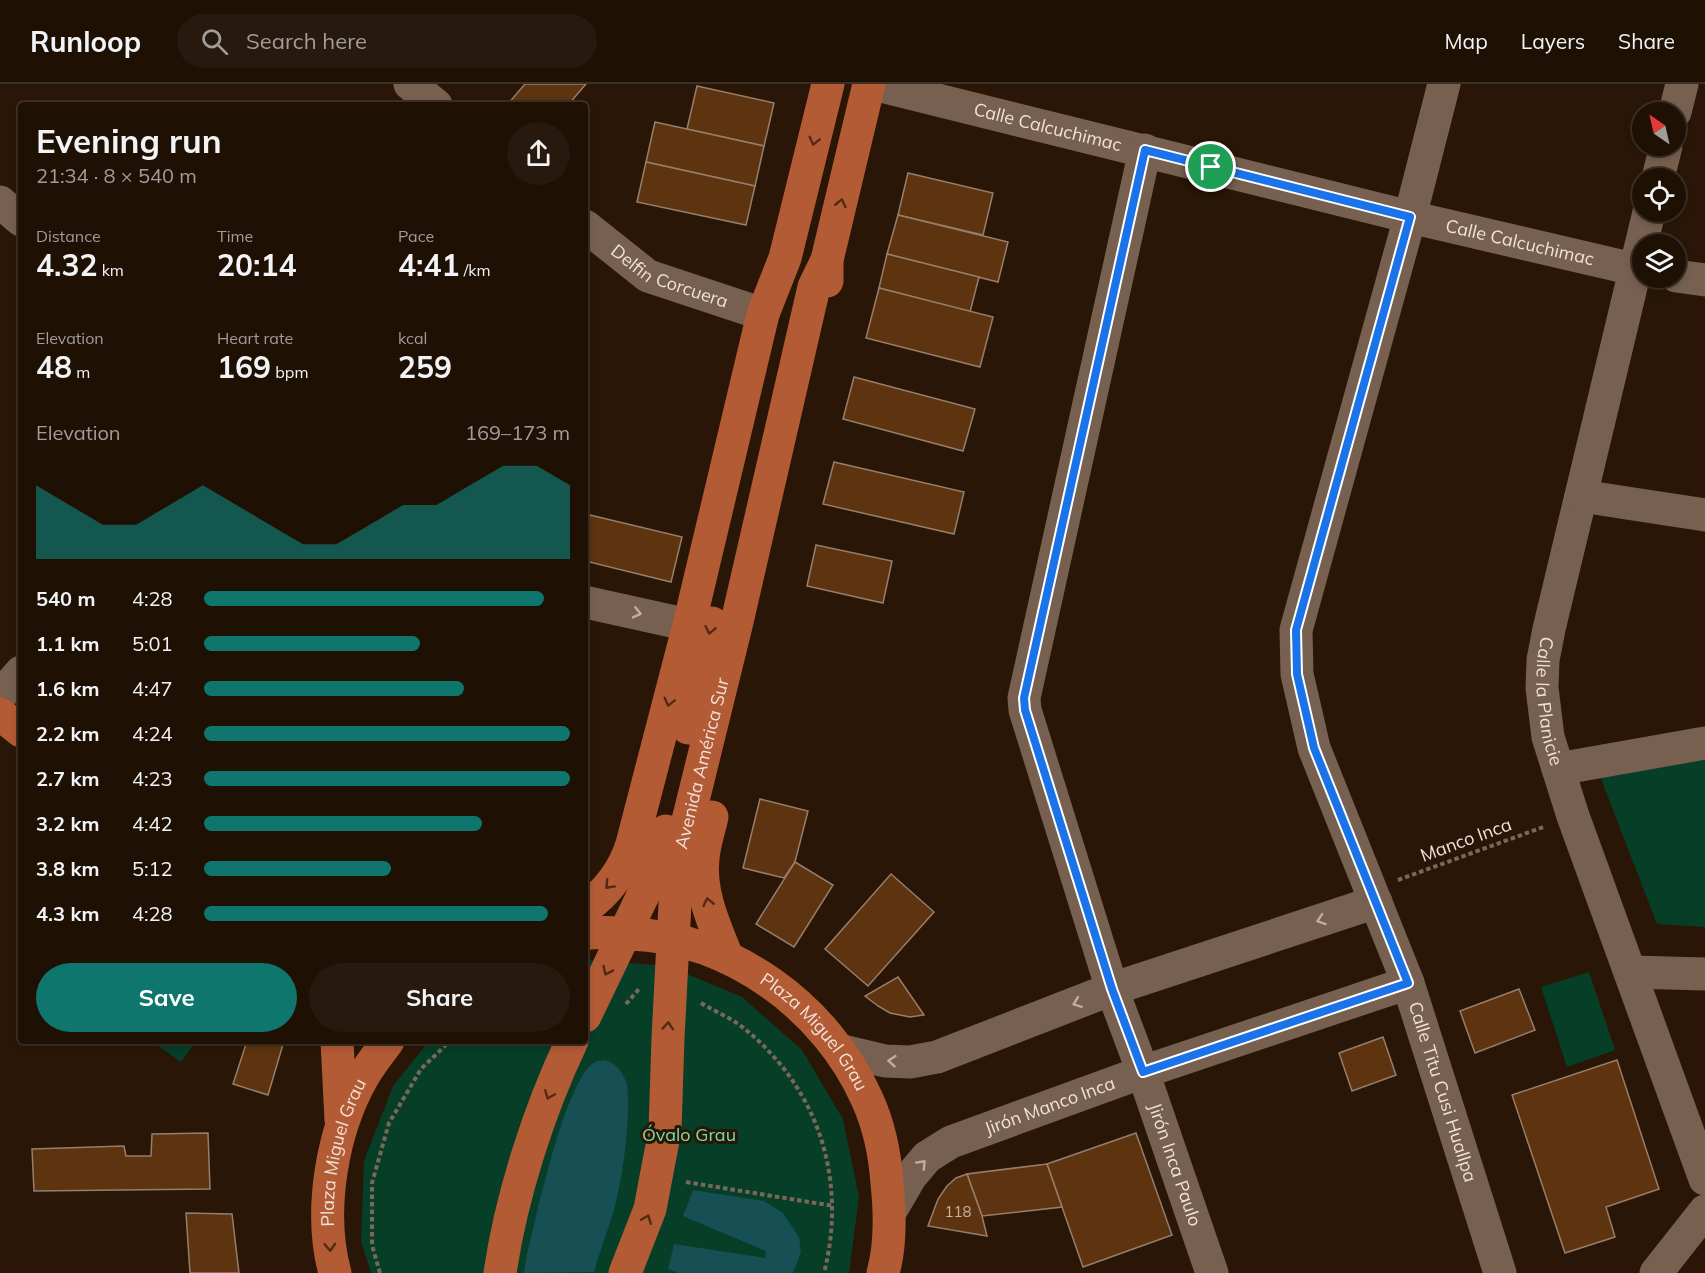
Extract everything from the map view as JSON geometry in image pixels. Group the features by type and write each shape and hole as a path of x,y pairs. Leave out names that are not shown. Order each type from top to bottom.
{"main road":[{"name":"Avenida América Sur","path":"625,1273 651,1209 666,1130 668,1038 677,865 736,626 804,273 828,84"},
{"name":"Avenida América Sur","path":"588,1010 659,862 804,273 871,84"},
{"name":"Avenida América Sur","path":"588,905 614,882 629,855 689,625 763,314 804,273"},
{"name":"Avenida América Sur","path":"727,957 706,900 703,858 826,323 804,273"},
{"path":"0,714 18,729"},
{"name":"Plaza Miguel Grau","path":"588,934 654,935 692,944 727,957 770,981 800,1006 839,1050 868,1100 885,1155 890,1212 883,1273"},
{"path":"337,1044 341,1127"},
{"name":"Plaza Miguel Grau","path":"335,1273 330,1256 328,1191 341,1127 364,1076 386,1044"},
{"path":"500,1273 520,1182 543,1110 571,1044"}],"street":[{"name":"Calle Calcuchimac","path":"871,84 1410,217 1632,269"},
{"name":"Calle Titu Cusi Huallpa","path":"1444,84 1410,217 1296,630 1297,674 1314,748 1408,983 1500,1273"},
{"path":"1678,102 1682,84"},
{"name":"Jirón Inca Paulo","path":"1145,150 1024,698 1025,710 1112,989 1212,1273"},
{"path":"0,202 18,217"},
{"name":"Delfin Corcuera","path":"588,228 648,276 763,314"},
{"path":"1686,277 1705,280"},
{"name":"Calle la Planicie","path":"1633,288 1581,496 1544,660 1542,688 1544,715 1573,816 1705,1179"},
{"path":"1581,496 1705,515"},
{"path":"588,603 689,625"},
{"path":"0,696 18,675"},
{"path":"1558,769 1705,743"},
{"path":"839,1050 885,1061 910,1062 937,1057 1112,989 1376,902"},
{"path":"1631,972 1705,974"},
{"name":"Jirón Manco Inca","path":"890,1212 911,1176 927,1157 951,1142 1143,1072 1408,983"},
{"path":"1656,1273 1705,1211"}],"path":[{"name":"Manco Inca","path":"1376,902 1401,878 1573,816"},
{"path":"632,984 644,984"},
{"path":"694,1000 740,1025 779,1062 808,1105 827,1154 834,1206 830,1249 824,1273"},
{"path":"380,1273 372,1245 372,1183 388,1123 420,1069 447,1044"},
{"path":"679,1181 834,1206"}],"green space":[{"path":"1705,739 1705,927 1657,924 1596,766"},
{"name":"Óvalo Grau","path":"588,960 668,966 742,997 802,1050 843,1119 859,1197 849,1273 371,1273 361,1241 364,1161 393,1086 427,1044 588,1044"},
{"path":"1589,972 1615,1050 1567,1067 1541,987"},
{"path":"155,1044 194,1044 181,1062"}],"water":[{"path":"604,1060 618,1068 626,1082 628,1119 617,1198 594,1272 524,1273 544,1185 562,1122 584,1074 595,1062"},
{"path":"693,1190 764,1201 783,1213 799,1237 801,1252 793,1273 679,1273 668,1269 674,1244 765,1258 766,1251 683,1216"}],"building":[{"path":"525,84 586,84 571,102 510,102"},
{"path":"697,86 774,103 764,146 687,129"},
{"path":"655,122 764,146 755,186 646,162"},
{"path":"646,162 755,186 746,225 637,202"},
{"path":"908,173 993,193 983,235 898,215"},
{"path":"898,215 1008,242 998,282 887,254"},
{"path":"887,254 979,277 970,312 879,288"},
{"path":"879,288 993,317 980,367 866,338"},
{"path":"854,377 975,409 963,451 843,419"},
{"path":"834,462 964,492 954,534 823,504"},
{"path":"590,515 682,537 671,582 588,562"},
{"path":"816,545 892,561 883,603 807,586"},
{"path":"760,799 808,811 795,862 784,878 743,868"},
{"path":"795,862 833,885 794,947 756,924"},
{"path":"891,874 934,912 868,986 825,949"},
{"path":"898,977 924,1015 910,1017 890,1013 865,996"},
{"path":"1519,989 1535,1030 1475,1053 1460,1011"},
{"path":"1383,1037 1396,1075 1352,1091 1339,1053"},
{"path":"246,1044 283,1044 268,1095 233,1084"},
{"path":"1617,1060 1659,1189 1606,1207 1615,1237 1565,1253 1512,1095"},
{"path":"208,1133 210,1189 34,1191 32,1149 124,1146 126,1156 151,1156 152,1134"},
{"path":"1136,1133 1172,1235 1083,1267 1047,1164"},
{"path":"1047,1164 1062,1207 982,1216 967,1174"},
{"path":"967,1174 987,1236 928,1226 938,1199 947,1186 956,1178"},
{"path":"186,1213 232,1214 239,1273 190,1273"}],"route":[{"path":"1145,150 1211,167 1410,217 1296,630 1297,674 1314,748 1408,983 1143,1072 1112,989 1025,710 1024,698 1145,150"}]}
